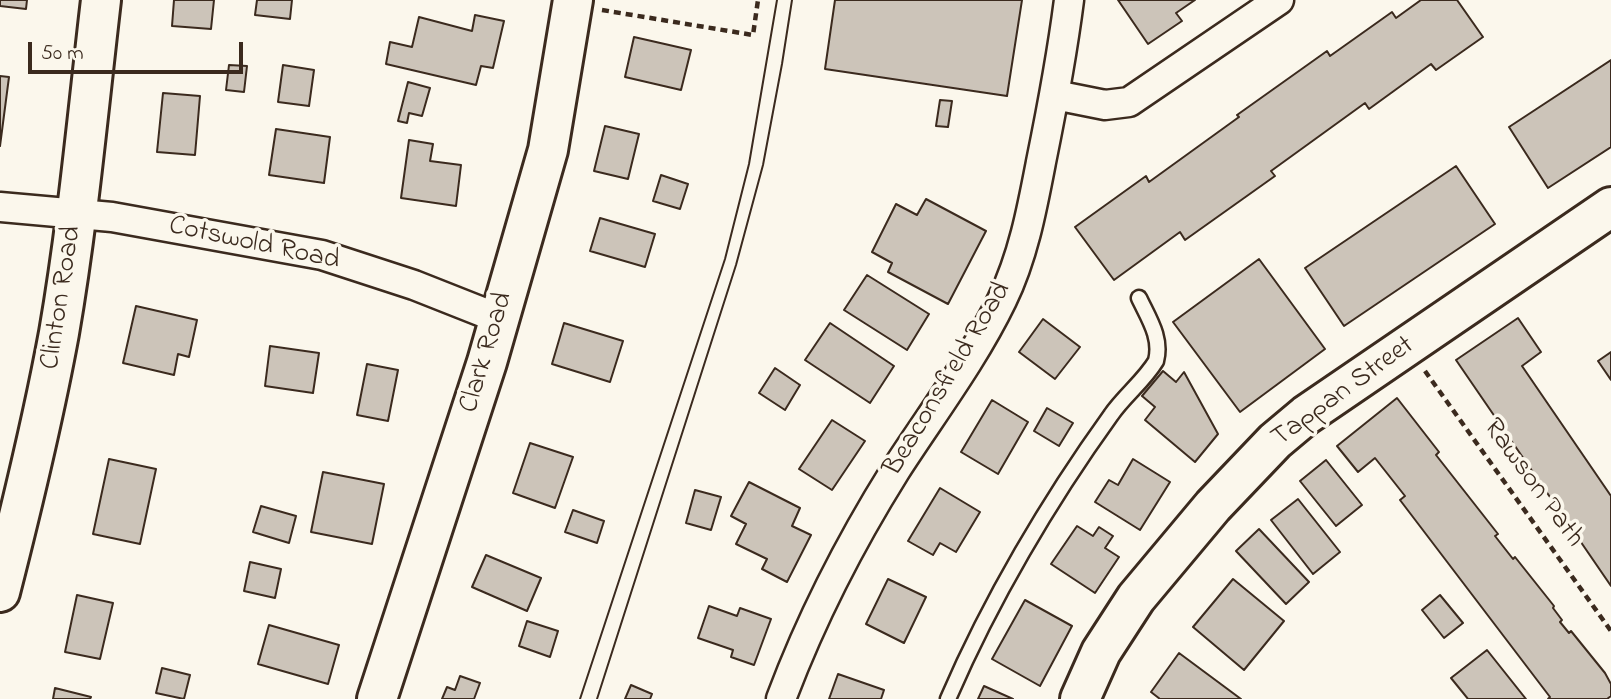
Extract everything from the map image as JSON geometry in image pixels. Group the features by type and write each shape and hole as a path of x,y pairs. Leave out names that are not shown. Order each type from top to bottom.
{"street":[{"name":"Clinton Road","path":"0,592 46,402 77,213 102,0"},
{"name":"Beaconsfield Road","path":"781,699 821,605 859,532 973,351 1005,293 1025,235 1055,95 1069,0"},
{"path":"1055,95 1105,105 1129,102 1279,0"},
{"name":"Clark Road","path":"377,699 500,319 586,5"},
{"name":"Cotswold Road","path":"0,206 77,213 322,255 414,285 500,319"},
{"name":"Tappan Street","path":"1080,699 1101,652 1136,598 1213,506 1275,440 1306,415 1611,207"}],"lane":[{"path":"948,699 995,602 1038,528 1111,415 1156,361 1157,340 1139,298"}],"path":[{"path":"586,5 753,35 758,0"},
{"name":"Rawson Path","path":"1418,362 1611,631"}],"building":[{"path":"0,0 27,0 26,9 0,6"},
{"path":"174,0 214,0 211,29 172,26"},
{"path":"257,0 292,0 290,19 255,15"},
{"path":"835,0 1022,0 1007,96 825,69"},
{"path":"1118,0 1195,0 1176,13 1182,21 1148,44"},
{"path":"1421,0 1457,0 1483,37 1436,70 1431,64 1369,109 1365,103 1271,171 1275,176 1185,240 1180,232 1114,280 1075,227 1146,176 1149,182 1327,51 1330,56 1392,12 1396,18"},
{"path":"475,15 504,21 493,68 481,66 476,85 386,64 390,42 412,47 419,17 472,31"},
{"path":"634,37 691,50 681,90 625,77"},
{"path":"1611,60 1611,147 1548,188 1509,127"},
{"path":"229,65 247,66 244,92 226,90"},
{"path":"283,65 314,70 309,106 278,102"},
{"path":"0,76 9,77 0,146"},
{"path":"408,82 430,88 422,116 409,113 407,123 398,121"},
{"path":"163,93 200,96 195,155 157,152"},
{"path":"940,100 952,101 948,127 936,126"},
{"path":"605,126 639,134 628,179 594,171"},
{"path":"276,129 330,137 324,183 269,175"},
{"path":"409,140 433,144 430,161 461,165 456,206 401,198"},
{"path":"1456,166 1495,224 1344,326 1305,268"},
{"path":"661,175 688,184 680,209 653,201"},
{"path":"926,199 986,231 948,304 888,272 892,263 872,252 896,204 917,215"},
{"path":"600,218 655,234 645,267 590,251"},
{"path":"1259,259 1325,349 1240,412 1173,322"},
{"path":"867,275 929,314 907,350 844,310"},
{"path":"136,306 197,320 189,357 178,354 174,375 123,363"},
{"path":"1518,318 1541,352 1522,366 1611,496 1611,586 1456,360"},
{"path":"1043,319 1080,347 1055,379 1019,352"},
{"path":"564,323 623,341 610,382 552,364"},
{"path":"830,323 894,366 870,403 805,360"},
{"path":"270,346 319,353 313,393 265,386"},
{"path":"1611,352 1611,380 1598,361"},
{"path":"367,364 398,370 388,421 357,415"},
{"path":"775,368 800,385 785,410 759,393"},
{"path":"1163,371 1176,382 1184,372 1218,434 1195,462 1145,420 1155,407 1142,396"},
{"path":"1397,398 1439,452 1436,455 1498,534 1495,536 1554,606 1562,620 1560,622 1569,633 1571,631 1605,673 1611,684 1611,696 1607,699 1548,699 1550,697 1400,500 1405,496 1375,458 1358,472 1337,446"},
{"path":"992,400 1028,422 998,474 961,452"},
{"path":"1047,408 1073,423 1059,446 1034,431"},
{"path":"832,420 865,441 832,490 799,469"},
{"path":"530,443 573,457 555,508 513,493"},
{"path":"109,459 156,469 140,544 93,534"},
{"path":"1133,459 1170,482 1140,530 1095,502 1109,480 1118,485"},
{"path":"1326,460 1362,505 1336,526 1300,481"},
{"path":"323,472 384,484 372,544 311,532"},
{"path":"749,482 800,508 792,526 811,535 787,582 762,569 767,559 736,544 746,524 731,516"},
{"path":"940,488 980,512 956,552 940,543 933,555 908,541"},
{"path":"695,490 721,497 711,530 686,523"},
{"path":"1298,499 1340,552 1313,574 1271,520"},
{"path":"261,506 296,516 289,543 253,532"},
{"path":"573,510 604,521 597,543 565,532"},
{"path":"1077,526 1093,536 1099,527 1113,536 1105,548 1119,557 1095,593 1051,564"},
{"path":"1259,529 1309,582 1286,604 1236,551"},
{"path":"486,555 541,578 527,611 472,587"},
{"path":"250,562 281,569 275,598 244,591"},
{"path":"888,579 926,597 904,643 866,624"},
{"path":"1233,579 1284,621 1244,670 1193,627"},
{"path":"77,595 113,603 100,659 65,652"},
{"path":"1440,595 1463,623 1444,638 1422,610"},
{"path":"1025,600 1072,626 1040,686 992,659"},
{"path":"709,606 737,616 740,608 771,619 754,665 731,657 733,650 698,638"},
{"path":"527,621 558,631 550,657 519,646"},
{"path":"269,625 339,645 328,684 258,664"},
{"path":"1487,650 1526,699 1468,699 1451,678"},
{"path":"1179,653 1241,699 1160,699 1151,692"},
{"path":"162,668 190,675 184,699 156,693"},
{"path":"838,674 884,690 881,699 829,699"},
{"path":"460,676 480,683 474,699 442,699 447,687 455,690"},
{"path":"631,685 652,694 650,699 625,699"},
{"path":"984,686 1013,699 978,699"},
{"path":"55,688 91,697 53,699"}],"tram line":[{"path":"580,699 725,259 749,164 777,0"},
{"path":"597,699 736,265 763,165 792,0"}]}
